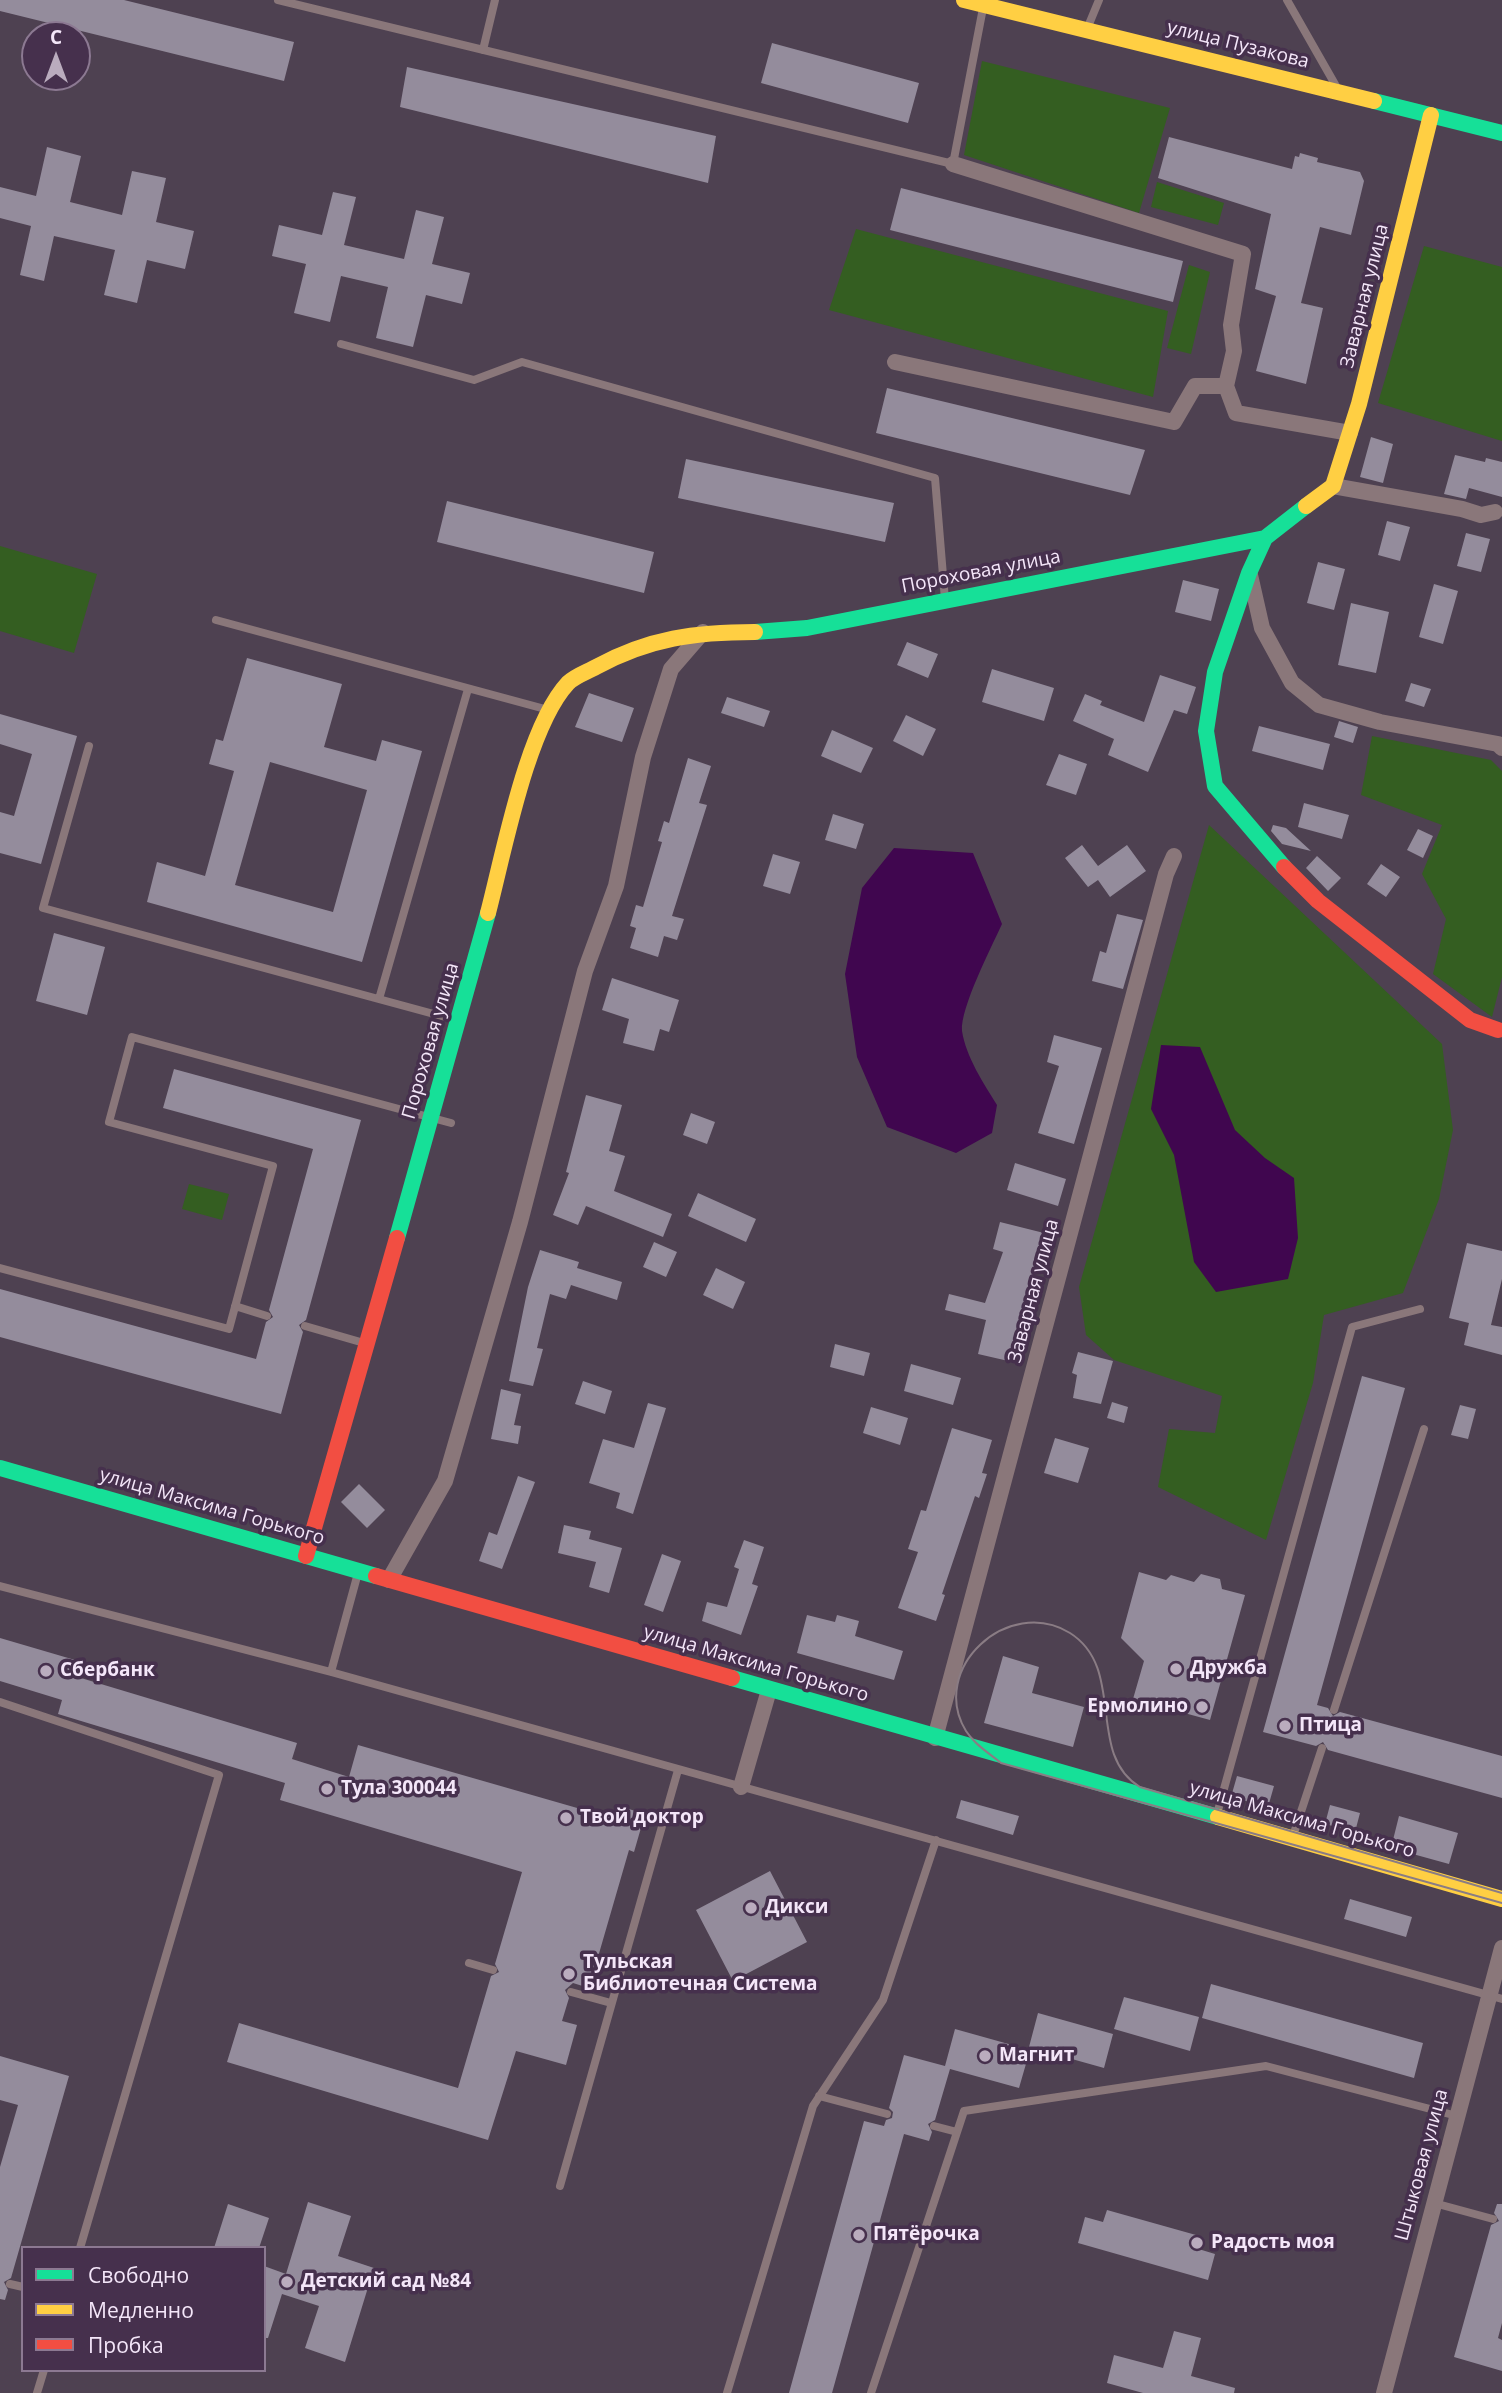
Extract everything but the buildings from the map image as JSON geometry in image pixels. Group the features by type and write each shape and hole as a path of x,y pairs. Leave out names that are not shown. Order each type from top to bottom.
{"street":[{"name":"улица Пузакова","path":"964,0 1502,133"},
{"name":"Заварная улица","path":"1333,486 1350,433 1431,115"},
{"path":"953,164 1243,254 1231,325 1234,351 1226,386 1236,413 1350,433"},
{"path":"895,362 1174,422 1195,386 1226,386"},
{"path":"1495,512 1481,515 1462,509 1333,486 1265,537 1249,573 1214,684 1206,731 1215,786 1318,901 1470,1020 1498,1030"},
{"name":"Пороховая улица","path":"306,1556 432,1117 531,754 548,710 570,681 607,661 656,641 703,632 795,629 1265,537"},
{"path":"1249,573 1262,628 1292,683 1319,705 1380,722 1498,744 1502,748"},
{"path":"389,1580 445,1480 520,1222 585,971 616,886 643,757 671,670 703,632"},
{"name":"Заварная улица","path":"935,1738 1166,874 1174,856"},
{"name":"улица Максима Горького","path":"0,1468 1502,1899"},
{"path":"741,1787 769,1690"},
{"name":"Штыковая улица","path":"1384,2393 1457,2116 1495,1997 1502,1948"}],"lane":[{"path":"278,0 953,164 984,5"},
{"path":"482,50 495,0"},
{"path":"1087,29 1099,0"},
{"path":"1287,0 1339,92"},
{"path":"341,344 474,380 522,362 935,478 945,600"},
{"path":"216,620 548,710"},
{"path":"379,999 468,689"},
{"path":"89,746 43,908 459,1020"},
{"path":"0,1268 229,1329 272,1166 110,1122 132,1037 451,1123"},
{"path":"235,1306 267,1316"},
{"path":"1216,1817 1352,1327 1420,1309"},
{"path":"305,1326 367,1344"},
{"path":"1334,1710 1424,1429"},
{"path":"331,1671 358,1571"},
{"path":"0,1586 331,1671 1495,1997"},
{"path":"0,1702 219,1775 81,2246"},
{"path":"1293,1839 1322,1748"},
{"path":"560,2186 678,1770"},
{"path":"727,2393 813,2106 883,2000 936,1840"},
{"path":"469,1963 493,1970"},
{"path":"571,1992 611,2003"},
{"path":"871,2393 964,2111 1266,2066 1457,2116"},
{"path":"819,2096 887,2113"},
{"path":"934,2126 957,2132"},
{"path":"1434,2203 1493,2219"},
{"path":"9,2284 21,2287"},
{"path":"37,2393 43,2372"}],"green space":[{"path":"982,61 1170,108 1139,213 964,155"},
{"path":"1157,182 1224,203 1218,225 1151,207"},
{"path":"856,229 1168,311 1153,397 829,310"},
{"path":"1424,246 1502,267 1502,441 1378,403"},
{"path":"1189,265 1210,272 1191,354 1167,348"},
{"path":"0,546 97,574 74,653 0,631"},
{"path":"1372,736 1491,760 1502,771 1502,977 1492,1017 1433,974 1446,919 1422,874 1442,825 1361,795"},
{"path":"1209,825 1442,1044 1453,1130 1439,1199 1403,1293 1324,1315 1313,1383 1266,1540 1158,1487 1169,1429 1215,1433 1222,1396 1114,1360 1086,1335 1079,1287"},
{"path":"189,1184 229,1194 222,1220 182,1209"}],"shaded area":[{"path":"894,848 973,853 1002,924 971,993 962,1031 971,1060 997,1105 992,1133 956,1153 887,1127 857,1057 845,974 862,888"},
{"path":"1161,1045 1200,1047 1235,1130 1265,1158 1294,1178 1298,1238 1288,1279 1216,1292 1194,1262 1174,1155 1151,1109"}],"tram line":[{"path":"1502,1893 1140,1787 1124,1772 1114,1754 1097,1668 1087,1649 1070,1633 1046,1624 1022,1624 1000,1631 981,1644 966,1663 958,1684 957,1707 966,1731 978,1745 1001,1763 1502,1903"}],"traffic: fast":[{"path":"1374,101 1502,133"},
{"path":"1284,867 1215,786 1206,731 1215,672 1249,573 1265,538 1306,506"},
{"path":"755,632 807,628 1265,538"},
{"path":"397,1238 488,913"},
{"path":"0,1468 376,1576"},
{"path":"732,1678 1218,1817"}],"traffic: slow":[{"path":"964,0 1374,101"},
{"path":"1306,506 1333,486 1359,404 1431,115"},
{"path":"488,913 529,759 553,703 568,683 616,657 654,643 693,635 755,632"},
{"path":"1218,1817 1502,1899"}],"traffic: jam":[{"path":"1284,867 1318,901 1470,1020 1498,1030"},
{"path":"306,1556 397,1238"},
{"path":"376,1576 732,1678"}],"place":[{"name":"Дружба","path":"1176,1669"},
{"name":"Сбербанк","path":"46,1671"},
{"name":"Ермолино","path":"1202,1707"},
{"name":"Птица","path":"1285,1726"},
{"name":"Тула 300044","path":"327,1789"},
{"name":"Твой доктор","path":"566,1818"},
{"name":"Дикси","path":"751,1908"},
{"name":"Тульская Библиотечная Система","path":"569,1974"},
{"name":"Магнит","path":"985,2056"},
{"name":"Пятёрочка","path":"859,2235"},
{"name":"Радость моя","path":"1197,2243"},
{"name":"Детский сад №84","path":"287,2282"}]}
